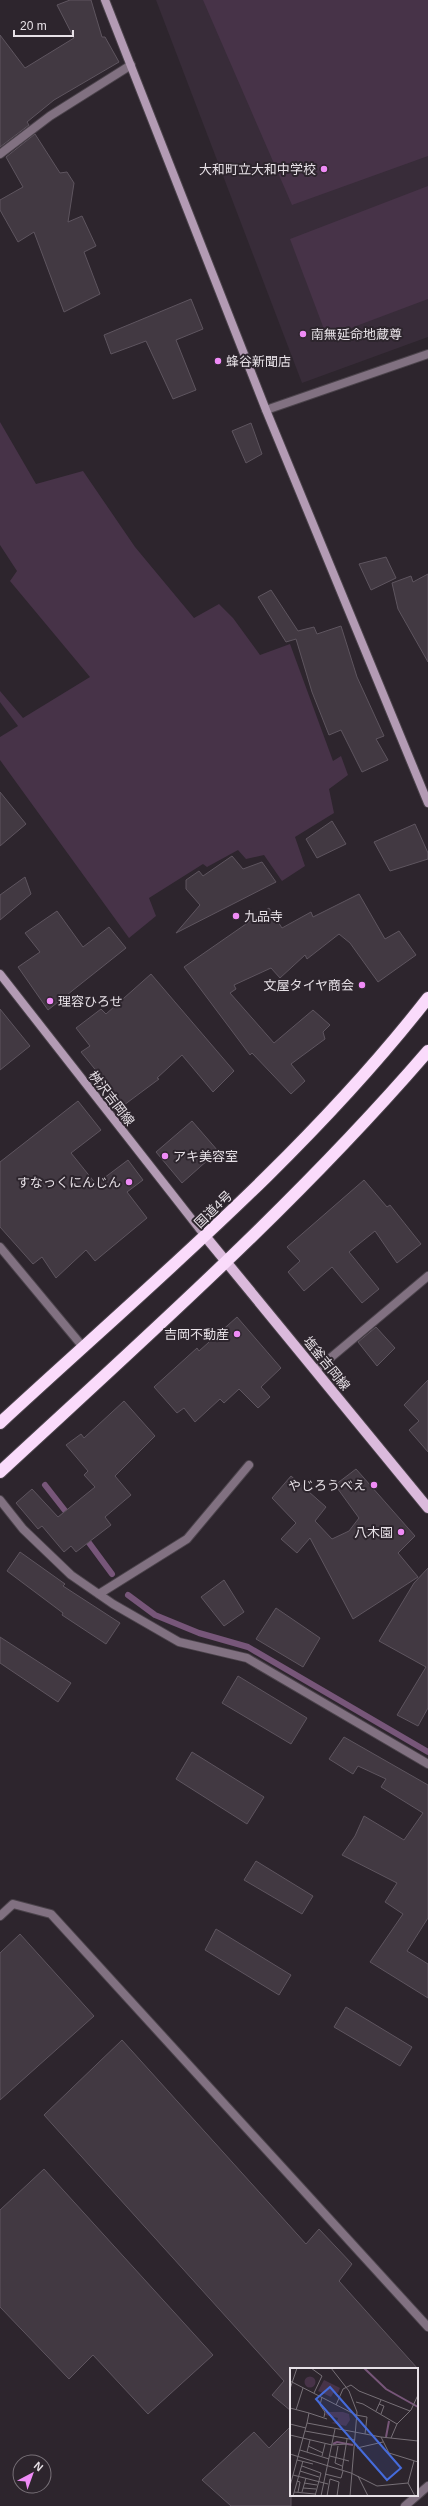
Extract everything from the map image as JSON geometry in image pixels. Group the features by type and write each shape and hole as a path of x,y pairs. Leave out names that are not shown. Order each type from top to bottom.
{"highway":[{"name":"国道4号","path":"0,1423 205,1236 351,1088 428,998"},
{"path":"0,1472 316,1174 428,1051"}],"main road":[{"name":"塩釜吉岡線","path":"205,1236 428,1508"}],"street":[{"path":"105,0 266,410 428,803"},
{"path":"0,154 50,116 130,65"},
{"path":"266,410 428,354"},
{"name":"桝沢吉岡線","path":"0,974 205,1236"},
{"path":"0,1247 83,1347"},
{"path":"316,1370 428,1276"},
{"path":"99,1594 188,1539 249,1465"},
{"path":"0,1500 23,1529 71,1575 99,1594 179,1642 247,1658 428,1764"},
{"path":"0,1916 13,1904 51,1914 428,2327"},
{"path":"418,2495 428,2486"},
{"path":"405,2506 416,2496"}],"shaded area":[{"name":"大和町立大和中学校","path":"156,0 428,0 428,337 302,383"},
{"path":"203,0 428,0 428,156 292,205"},
{"path":"428,186 428,299 327,337 290,239"},
{"path":"0,422 36,484 83,471 135,547 194,618 219,604 233,618 260,655 290,644 333,761 341,756 348,775 329,789 334,813 295,837 305,866 282,881 264,855 246,859 238,850 207,867 203,864 149,898 156,916 129,938 0,760 0,737 18,726 0,702 0,691 23,718 90,677 10,581 17,571 0,545"}],"building":[{"path":"70,0 91,0 102,37 105,37 119,62 54,100 27,122 29,125 0,147 0,35 25,68 74,38 57,5"},
{"path":"35,134 60,173 67,172 74,183 68,222 82,216 96,246 84,252 100,294 64,312 34,232 18,242 0,210 0,200 23,187 6,157"},
{"path":"191,299 203,329 176,340 196,390 173,399 146,341 111,354 104,335"},
{"path":"251,423 262,454 246,463 232,431"},
{"path":"386,557 396,578 371,590 359,564"},
{"path":"428,574 428,662 398,609 392,583 411,576 413,582"},
{"path":"271,590 298,631 314,627 317,634 341,626 357,677 384,736 376,739 388,760 362,772 341,730 329,735 312,692 296,639 286,642 258,597"},
{"path":"0,792 26,824 0,846"},
{"path":"332,821 346,844 317,858 306,839"},
{"path":"415,824 428,853 428,859 390,871 374,842"},
{"path":"232,856 243,869 262,862 276,882 176,933 200,905 186,889 186,880 199,871 203,876"},
{"path":"25,877 31,894 0,920 0,895"},
{"path":"359,894 385,939 399,931 416,955 378,982 350,943 339,934 307,959 305,955 280,978 271,968 234,985 236,989 230,993 274,1043 313,1010 330,1025 323,1032 325,1039 291,1064 305,1081 291,1094 252,1053 250,1055 184,967 269,908 282,928 311,912 313,917"},
{"path":"57,911 83,947 109,927 126,948 48,1010 18,967 40,952 25,933"},
{"path":"151,974 234,1071 213,1092 182,1055 157,1078 159,1079 124,1105 81,1052 90,1046 76,1028 101,1009 106,1014"},
{"path":"0,1009 30,1046 0,1070"},
{"path":"78,1101 101,1130 71,1153 96,1184 128,1160 143,1180 127,1192 147,1218 95,1261 86,1250 56,1278 42,1257 33,1264 0,1227 0,1162"},
{"path":"192,1121 218,1151 182,1183 156,1152"},
{"path":"364,1180 387,1207 390,1205 421,1244 397,1263 375,1231 349,1252 379,1289 362,1303 332,1267 304,1291 288,1272 300,1261 287,1247"},
{"path":"237,1317 281,1368 261,1387 270,1397 258,1408 239,1389 224,1403 220,1399 195,1422 184,1408 177,1413 154,1387 197,1348 199,1351"},
{"path":"376,1327 395,1348 377,1366 358,1342"},
{"path":"428,1380 428,1452 409,1430 419,1421 404,1405"},
{"path":"124,1401 155,1436 115,1476 131,1495 105,1517 111,1525 76,1552 71,1546 64,1552 42,1526 38,1529 16,1503 32,1489 58,1517 95,1487 84,1475 88,1471 66,1445 81,1434 84,1438"},
{"path":"356,1469 415,1536 398,1553 418,1577 353,1619 310,1538 297,1553 281,1539 296,1523 272,1498 291,1476 326,1507 315,1521 332,1539 349,1531 359,1518 335,1485"},
{"path":"20,1552 65,1584 63,1586 120,1623 106,1644 62,1615 63,1613 7,1571"},
{"path":"428,1568 428,1708 418,1726 397,1715 426,1667 379,1641 414,1583"},
{"path":"224,1580 244,1612 224,1626 201,1597"},
{"path":"276,1608 320,1638 303,1667 256,1639"},
{"path":"0,1637 71,1683 58,1702 0,1663"},
{"path":"238,1676 307,1718 291,1744 222,1703"},
{"path":"344,1737 428,1785 428,1918 407,1951 428,1964 428,1998 370,1962 403,1914 385,1902 397,1883 342,1855 355,1836 364,1816 404,1840 423,1813 381,1787 386,1779 358,1766 353,1774 329,1759"},
{"path":"192,1752 264,1797 247,1824 176,1779"},
{"path":"256,1861 313,1896 302,1914 244,1880"},
{"path":"216,1929 291,1975 279,1995 205,1950"},
{"path":"20,1934 94,2016 0,2100 0,1953"},
{"path":"346,2007 412,2047 400,2066 334,2027"},
{"path":"122,2040 306,2244 319,2229 352,2264 339,2281 417,2368 290,2368 290,2410 272,2395 284,2381 44,2115"},
{"path":"44,2169 213,2355 148,2414 93,2355 69,2379 0,2307 0,2210"},
{"path":"290,2427 291,2506 231,2506 202,2480 254,2432 269,2448"}],"waterway":[{"path":"45,1485 70,1517"},
{"path":"84,1536 112,1574"},
{"path":"128,1595 155,1615 199,1633 248,1647 428,1752"}],"place":[{"name":"大和町立大和中学校","path":"324,169"},
{"name":"南無延命地蔵尊","path":"303,334"},
{"name":"蜂谷新聞店","path":"218,361"},
{"name":"九品寺","path":"236,916"},
{"name":"文屋タイヤ商会","path":"362,985"},
{"name":"理容ひろせ","path":"50,1001"},
{"name":"アキ美容室","path":"165,1156"},
{"name":"すなっくにんじん","path":"129,1182"},
{"name":"吉岡不動産","path":"237,1334"},
{"name":"やじろうべえ","path":"374,1485"},
{"name":"八木園","path":"401,1532"}]}
